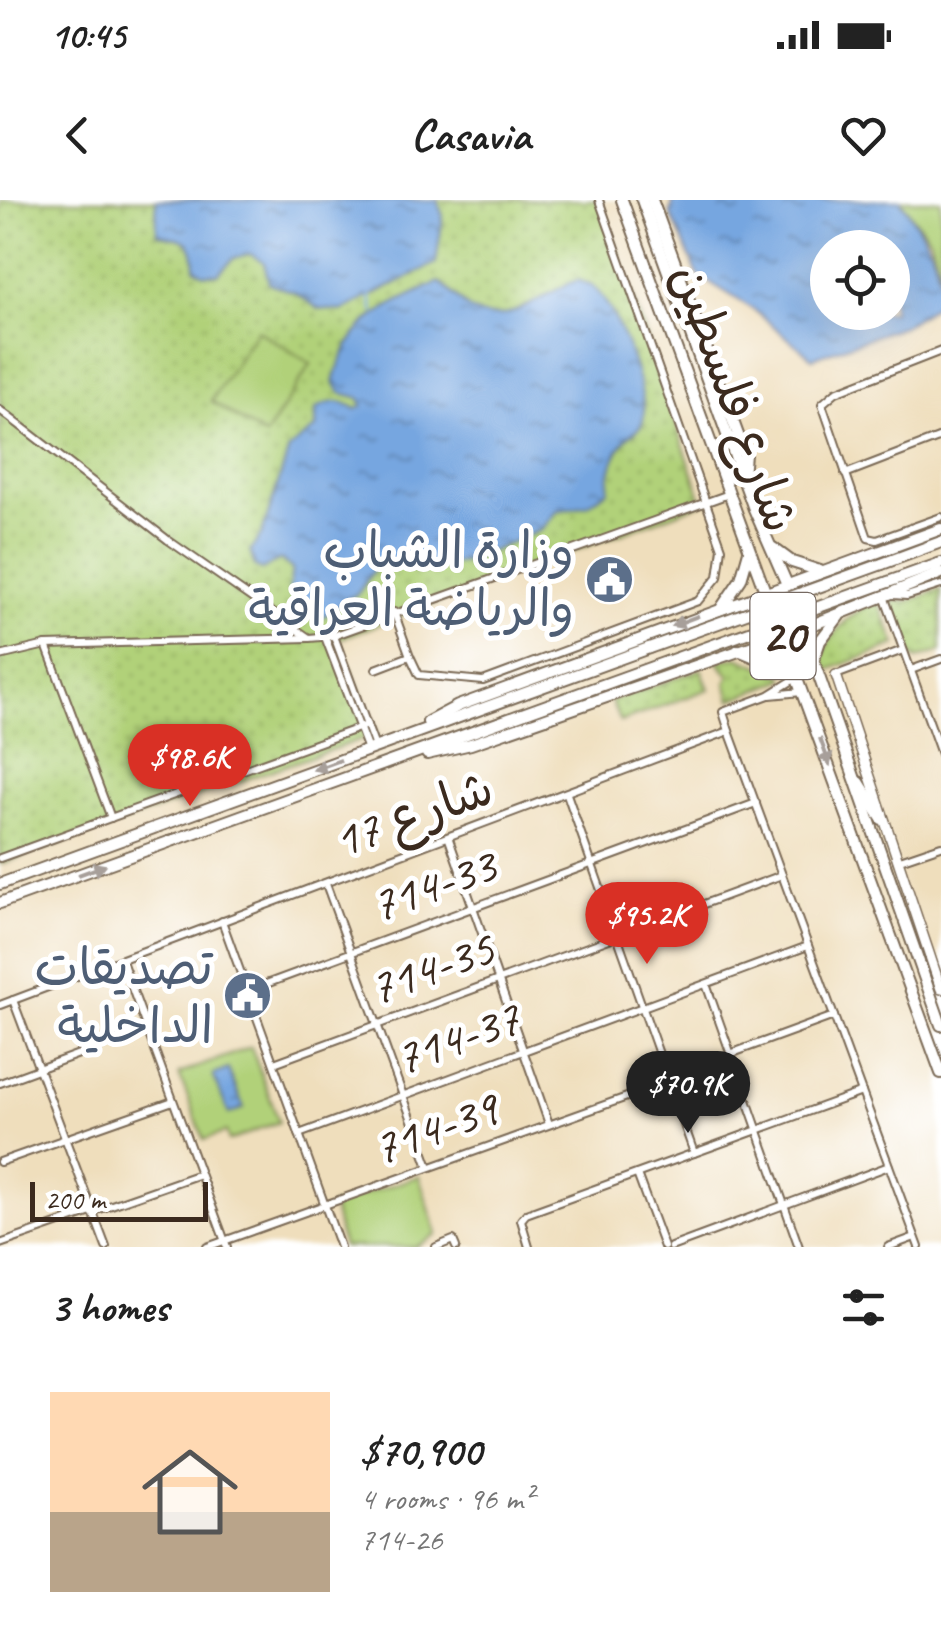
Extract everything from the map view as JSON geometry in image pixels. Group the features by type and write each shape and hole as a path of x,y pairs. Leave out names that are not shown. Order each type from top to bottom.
{"main road":[{"name":"شارع فلسطين","path":"622,200 941,1073"},
{"name":"شارع فلسطين","path":"642,200 754,509 786,582 939,1020"},
{"path":"652,200 745,454 743,477"},
{"path":"681,308 696,321"},
{"path":"738,514 748,518 754,509"},
{"path":"394,741 458,706 786,582 941,529"},
{"path":"768,540 782,556 821,571"},
{"path":"0,884 941,542"},
{"path":"722,607 742,579 749,546"},
{"path":"387,762 471,744 802,629 941,563"},
{"path":"0,903 655,666 941,573"},
{"path":"813,662 824,634 843,612"},
{"path":"737,650 797,676"},
{"path":"851,771 882,820"},
{"path":"939,1020 941,998"}],"street":[{"path":"394,612 419,676 483,681 698,601 718,577 722,548 598,200"},
{"path":"941,351 826,398 822,404 868,538 877,540 941,517"},
{"path":"0,410 168,540 309,638"},
{"path":"845,474 941,437"},
{"path":"0,656 46,645 329,636 730,494"},
{"path":"886,590 907,596 941,585"},
{"path":"886,590 941,754"},
{"path":"329,636 372,749"},
{"path":"46,645 110,818"},
{"path":"904,650 836,676 941,989"},
{"path":"376,669 410,656"},
{"path":"910,670 941,659"},
{"path":"797,676 769,695 724,712 919,1247"},
{"path":"769,695 803,692"},
{"path":"0,858 363,727"},
{"name":"شارع 17","path":"0,1005 730,732"},
{"path":"567,794 694,1153"},
{"name":"714-33","path":"248,991 756,803"},
{"path":"449,839 549,1124"},
{"path":"896,861 941,846"},
{"name":"714-35","path":"274,1063 782,875"},
{"path":"326,884 429,1167"},
{"path":"222,921 340,1247"},
{"name":"714-37","path":"299,1134 808,946"},
{"path":"122,961 226,1244"},
{"path":"706,984 799,1247"},
{"path":"14,1000 106,1247"},
{"path":"730,1054 834,1016"},
{"path":"0,1083 147,1030"},
{"name":"714-39","path":"207,1247 226,1244 668,1082"},
{"path":"529,1247 521,1220 526,1214 862,1092"},
{"path":"0,1162 173,1101"},
{"path":"637,1174 667,1247 889,1166"},
{"path":"0,1244 200,1174"},
{"path":"888,1247 915,1237"},
{"path":"436,1247 454,1244"}],"green space":[{"path":"0,200 600,200 703,503 339,639 377,734 0,864"},
{"path":"900,200 941,200 941,275 931,240"},
{"path":"257,330 311,364 265,436 211,401"},
{"path":"941,589 941,651 916,659 911,655 891,601 909,601"},
{"path":"878,601 896,645 820,673 825,649 838,629 857,612"},
{"path":"737,657 785,679 731,700 726,683 730,676 717,661"},
{"path":"701,669 709,689 620,722 611,701"},
{"path":"251,1047 279,1122 229,1141 226,1132 204,1140 179,1074"},
{"path":"419,1176 437,1234 415,1247 343,1247 332,1205"}],"water":[{"path":"156,200 437,200 443,216 436,263 341,311 319,309 294,292 269,283 264,262 250,254 234,258 218,274 204,274 195,268 188,243 157,233"},
{"path":"674,200 900,200 930,247 941,301 910,322 910,230 810,230 810,330 891,330 812,358 753,309 698,275 670,213"},
{"path":"578,280 592,286 610,310 642,393 642,423 618,451 608,490 588,505 557,511 541,530 470,560 421,572 389,561 376,566 359,592 323,617 298,617 289,590 292,569 280,559 262,570 255,567 250,551 262,534 289,449 316,428 316,409 336,402 356,409 362,406 360,398 341,393 334,383 349,344 359,330 386,309 439,282 468,308 496,316 524,308"},
{"path":"228,1069 244,1108 229,1114 213,1075"}],"waterway":[{"path":"370,296 374,313"}],"place":[{"name":"وزارة الشباب والرياضة العراقية","path":"609,579"},
{"name":"تصديقات الداخلية","path":"248,996"}]}
